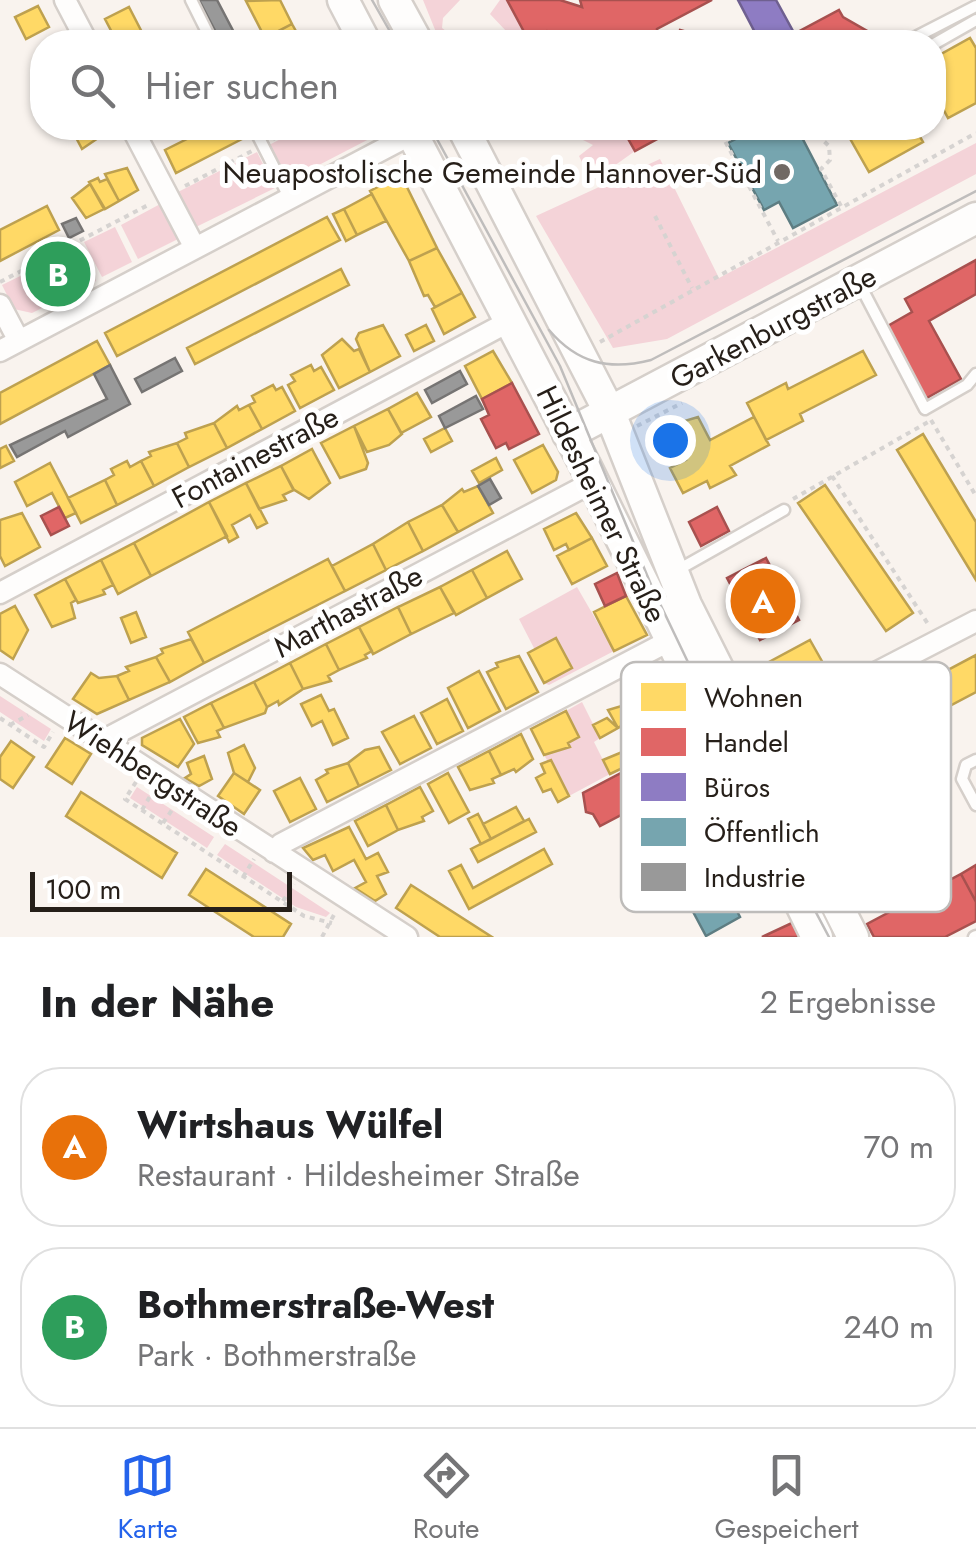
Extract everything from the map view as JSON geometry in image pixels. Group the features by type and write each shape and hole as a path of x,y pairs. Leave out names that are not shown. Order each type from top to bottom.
{"main road":[{"path":"343,0 359,30"},
{"path":"394,0 410,30"},
{"name":"Hildesheimer Straße","path":"415,140 593,482 679,662"},
{"name":"Hildesheimer Straße","path":"469,140 610,412 672,573 714,662"},
{"name":"Garkenburgstraße","path":"568,434 976,218"},
{"name":"Hildesheimer Straße","path":"804,912 817,937"},
{"name":"Hildesheimer Straße","path":"840,912 853,937"}],"street":[{"path":"65,0 81,30"},
{"path":"139,140 195,248"},
{"path":"0,305 9,346 394,140"},
{"name":"Fontainestraße","path":"0,593 510,320"},
{"name":"Marthastraße","path":"102,741 593,482"},
{"path":"896,662 976,620"},
{"path":"628,662 668,641"},
{"path":"264,855 621,666"},
{"name":"Wiehbergstraße","path":"0,674 264,855 407,937"}],"lane":[{"path":"190,0 206,30"},
{"path":"929,30 976,6"},
{"path":"946,37 976,20"},
{"path":"260,140 290,198"},
{"path":"858,281 925,409 967,385 976,374"},
{"path":"672,573 784,510"},
{"path":"976,760 966,765 962,779 976,805"}],"path":[{"path":"600,342 976,134"},
{"path":"0,282 273,140"},
{"path":"727,140 778,242"},
{"path":"823,140 829,146 830,160 821,169 842,208"},
{"path":"655,216 692,288"},
{"path":"34,264 40,276"},
{"path":"784,510 796,495 946,412"},
{"path":"931,420 976,496"},
{"path":"832,476 938,640"},
{"path":"731,616 744,610"},
{"path":"10,725 32,713"},
{"path":"0,718 44,747 62,716"},
{"path":"136,782 125,799 282,903 304,916 332,923 322,937"},
{"path":"142,810 152,792"},
{"path":"163,824 174,806"},
{"path":"243,877 264,855"},
{"path":"282,903 294,884"}],"shaded area":[{"path":"423,0 460,0 443,18 445,30 435,30"},
{"path":"500,0 507,0 524,30 505,30 490,14"},
{"path":"279,140 367,140 288,181 269,145"},
{"path":"583,140 629,140 635,151 614,166 582,162 579,156 593,145"},
{"path":"976,143 976,174 667,339 613,348 536,216 660,159 719,278"},
{"path":"257,152 275,188 196,227 178,192"},
{"path":"164,202 182,237 138,259 121,225"},
{"path":"115,227 132,262 102,277 84,242"},
{"path":"79,247 96,281 32,313 14,309 2,285"},
{"path":"577,587 614,651 549,685 544,683 571,668 535,650 519,619"},
{"path":"0,696 51,729 44,741 0,712"},
{"path":"582,702 600,738 594,742 610,774 569,796 544,755 570,748 568,743 579,737 566,711"},
{"path":"137,787 214,837 207,848 130,798"},
{"path":"225,844 330,913 326,917 296,907 217,855"}],"building: Wohnen":[{"path":"280,0 292,24 280,30 261,30 246,1"},
{"path":"38,6 49,27 30,30 26,39 15,17"},
{"path":"129,7 141,30 111,30 105,19"},
{"path":"970,38 976,48 976,103 948,118 946,114 946,51"},
{"path":"77,140 95,140 82,149"},
{"path":"185,140 240,140 176,173 165,150"},
{"path":"851,140 922,140 923,142 869,172"},
{"path":"127,168 138,190 119,201 105,174"},
{"path":"401,175 437,248 409,261 370,191"},
{"path":"98,178 100,182 107,179 119,201 105,209 89,182"},
{"path":"90,184 104,209 86,218 72,198"},
{"path":"372,194 386,221 357,235 344,209"},
{"path":"47,206 59,230 0,261 0,230"},
{"path":"344,209 357,235 346,241 333,214"},
{"path":"327,217 340,240 117,356 105,333"},
{"path":"437,248 462,293 435,307 428,295 424,296 409,261"},
{"path":"341,269 349,285 195,364 187,348"},
{"path":"462,293 475,317 444,334 432,309"},
{"path":"383,325 400,356 370,372 356,339 359,333"},
{"path":"426,325 434,341 414,351 406,335"},
{"path":"342,339 354,351 359,349 370,372 339,388 322,355"},
{"path":"97,341 110,365 0,424 0,393"},
{"path":"493,351 512,383 482,399 465,366"},
{"path":"863,351 876,375 800,414 803,421 766,440 747,403 786,383 788,389"},
{"path":"311,365 314,371 321,367 334,390 300,408 288,385 295,381 291,375"},
{"path":"273,385 276,390 282,387 295,411 262,429 249,405 255,402 252,396"},
{"path":"417,393 431,417 401,433 388,409"},
{"path":"249,405 262,429 227,448 214,423 237,406 239,410"},
{"path":"388,409 402,434 389,445 367,452 354,426"},
{"path":"698,417 710,440 754,417 769,445 730,466 736,475 710,488 707,481 683,493 670,468 686,460 668,426"},
{"path":"214,423 227,448 189,467 177,443 187,438 185,433"},
{"path":"354,426 368,463 366,469 340,478 321,443"},
{"path":"445,428 452,441 431,452 424,439"},
{"path":"923,434 976,522 976,580 897,450"},
{"path":"177,443 189,467 154,486 141,461 151,456 149,452"},
{"path":"543,445 558,472 556,480 532,493 514,460"},
{"path":"6,446 14,461 0,468 0,449"},
{"path":"312,449 330,483 309,499 293,489 281,466"},
{"path":"496,458 502,470 479,483 472,471"},
{"path":"127,461 130,467 141,461 154,486 117,505 105,480 114,475 111,469"},
{"path":"50,463 76,513 65,518 52,493 27,506 15,482"},
{"path":"281,466 294,490 283,495 286,500 259,509 246,483"},
{"path":"105,480 117,505 81,523 68,498"},
{"path":"246,483 267,523 257,528 250,515 232,525 238,537 229,542 209,502"},
{"path":"825,485 913,613 886,631 798,503"},
{"path":"478,486 493,513 458,532 442,505 462,489 464,492"},
{"path":"209,502 227,536 151,576 134,543"},
{"path":"442,505 458,532 423,551 408,522"},
{"path":"22,513 40,547 5,566 0,556 0,520"},
{"path":"576,513 592,538 569,550 566,544 554,550 544,529"},
{"path":"408,522 423,551 386,570 373,544"},
{"path":"592,538 607,566 572,584 557,556"},
{"path":"134,543 151,576 118,594 101,560"},
{"path":"373,544 386,570 345,591 332,566"},
{"path":"507,551 522,579 487,598 472,570"},
{"path":"328,559 345,591 204,663 188,632"},
{"path":"101,560 113,585 103,590 105,594 78,603 65,579"},
{"path":"472,570 487,598 456,615 440,587"},
{"path":"65,579 76,600 71,603 75,618 52,627 35,595"},
{"path":"440,587 454,613 411,634 398,607"},
{"path":"626,596 647,635 614,651 594,612"},
{"path":"15,606 28,630 13,659 0,650 0,614"},
{"path":"398,607 411,634 373,654 359,627"},
{"path":"136,612 146,637 131,643 121,618"},
{"path":"359,627 372,651 365,655 367,658 339,670 326,644"},
{"path":"556,638 572,668 544,683 528,653"},
{"path":"191,639 204,663 170,682 156,657 163,653 161,649"},
{"path":"810,640 822,662 769,662"},
{"path":"326,644 339,670 328,676 331,681 303,689 290,663"},
{"path":"976,655 976,692 951,705 951,668"},
{"path":"519,656 538,692 506,709 487,672 498,667 496,663"},
{"path":"156,657 170,682 129,700 117,676 129,671 126,667"},
{"path":"290,663 303,689 279,705 278,701 267,707 254,682"},
{"path":"479,671 500,711 468,728 448,688"},
{"path":"91,673 99,678 117,676 129,700 97,714 73,699"},
{"path":"254,682 267,707 265,713 224,728 211,703"},
{"path":"321,695 329,711 334,709 348,738 333,745 322,721 312,726 301,704"},
{"path":"447,699 463,731 437,744 421,713"},
{"path":"211,703 224,728 217,731 220,737 198,743 184,717"},
{"path":"621,706 618,728 608,710"},
{"path":"566,711 579,737 568,743 570,747 544,755 531,729"},
{"path":"414,716 431,748 400,764 382,732"},
{"path":"607,718 618,728 600,738 593,725"},
{"path":"180,719 194,744 178,767 142,745 142,738"},
{"path":"521,734 533,759 516,772 514,769 501,775 489,751"},
{"path":"65,738 91,754 72,784 46,767"},
{"path":"11,741 34,757 13,788 0,779 0,757"},
{"path":"244,745 255,768 248,782 234,773 228,753"},
{"path":"379,747 391,770 359,786 348,763 365,750"},
{"path":"489,751 501,775 492,779 494,783 470,790 458,767"},
{"path":"621,752 621,769 610,774 603,760"},
{"path":"204,756 212,779 199,786 185,778 191,774 187,763"},
{"path":"551,760 569,796 558,802 551,789 543,792 536,778 545,773 541,764"},
{"path":"348,763 359,786 327,802 316,780 328,773 326,770"},
{"path":"234,773 260,790 244,814 218,796"},
{"path":"448,773 469,812 449,823 428,784"},
{"path":"300,778 316,809 290,822 274,791"},
{"path":"420,787 433,811 422,817 424,821 398,830 386,805"},
{"path":"81,792 177,853 162,878 66,816"},
{"path":"386,805 398,830 368,846 355,821"},
{"path":"516,807 524,821 491,839 483,824"},
{"path":"478,814 491,839 481,844 468,819"},
{"path":"529,819 536,832 478,862 471,849"},
{"path":"349,827 366,859 378,853 388,872 377,876 386,894 375,901 355,888 366,882 354,860 333,871 325,855 313,860 303,848"},
{"path":"544,849 552,864 469,909 449,871 461,865 473,888"},
{"path":"206,869 291,924 283,937 254,937 189,895"},
{"path":"411,885 492,937 440,937 396,908"}],"building: Handel":[{"path":"507,0 560,0 582,7 580,0 712,0 657,30 523,30"},
{"path":"839,10 843,17 866,30 802,30"},
{"path":"629,140 655,140 635,151"},
{"path":"976,260 976,294 929,321 961,379 925,399 886,327 912,312 905,299"},
{"path":"512,383 539,434 509,449 506,443 496,448 481,419 489,415 482,399"},
{"path":"59,507 69,526 51,535 41,516"},
{"path":"717,507 729,531 701,546 689,522"},
{"path":"766,558 799,620 760,640 727,578"},
{"path":"617,573 626,596 605,606 595,584"},
{"path":"621,773 621,815 600,826 593,814 586,812 583,793"},
{"path":"976,865 976,902 961,874"},
{"path":"961,874 976,902 976,921 945,937 874,937 867,924 890,912 951,912 951,879"},
{"path":"792,923 799,937 762,937"}],"building: Büros":[{"path":"738,0 776,0 792,30 754,30"}],"building: Öffentlich":[{"name":"Neuapostolische Gemeinde Hannover-Süd","path":"803,140 837,205 793,228 779,202 764,210 728,143"},
{"path":"693,912 738,912 740,917 706,936"}],"building: Industrie":[{"path":"199,0 217,0 233,30 215,30"},
{"path":"76,218 83,231 69,238 62,224"},
{"path":"175,358 182,371 142,392 135,379"},
{"path":"110,365 130,404 68,437 65,431 17,457 10,445 107,399 94,374"},
{"path":"460,371 467,384 432,403 425,390"},
{"path":"476,396 483,409 445,428 439,416"},
{"path":"490,479 501,498 489,505 478,486"}],"tram line":[{"path":"372,0 389,30"},
{"path":"438,140 560,366 652,587 688,662"},
{"path":"549,330 571,350 595,362 621,365 651,360 976,191"},
{"path":"816,912 829,937"}],"place":[{"name":"Neuapostolische Gemeinde Hannover-Süd","path":"782,172"},
{"name":"Bothmerstraße-West","path":"58,274"},
{"name":"Wirtshaus Wülfel","path":"763,601"}]}
